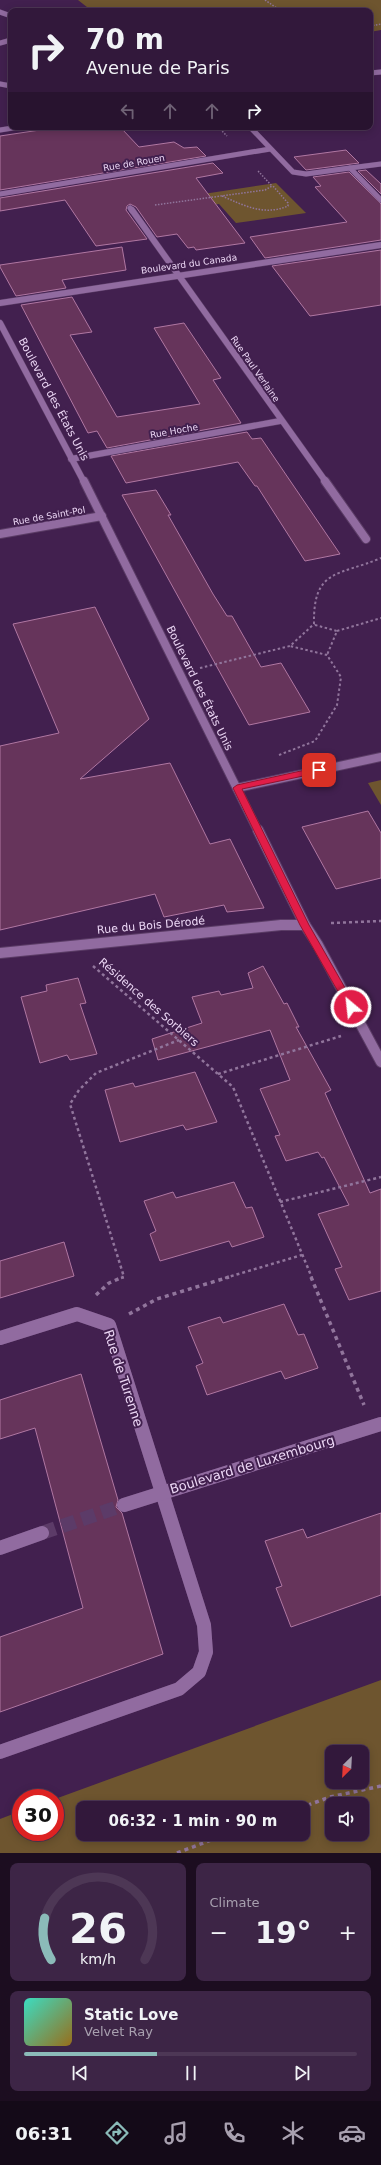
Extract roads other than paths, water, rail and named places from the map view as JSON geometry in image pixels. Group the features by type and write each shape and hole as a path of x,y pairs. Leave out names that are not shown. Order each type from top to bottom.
{"street":[{"path":"253,130 293,172 306,174 381,164"},
{"name":"Rue de Rouen","path":"0,194 270,149"},
{"path":"350,168 381,200"},
{"name":"Rue Paul Verlaine","path":"130,208 280,421 366,539"},
{"name":"Boulevard du Canada","path":"0,303 381,245"},
{"name":"Boulevard des États Unis","path":"0,323 102,516 305,925 318,945 381,1062"},
{"name":"Rue Hoche","path":"72,459 280,421"},
{"name":"Rue de Saint-Pol","path":"0,534 102,516"},
{"path":"237,788 381,757"},
{"name":"Rue du Bois Dérodé","path":"0,953 68,945 281,925 305,925"},
{"name":"Rue de Turenne","path":"0,1338 77,1314 109,1325 204,1625 206,1652 199,1672 179,1690 0,1752"},
{"name":"Boulevard de Luxembourg","path":"124,1505 161,1492 377,1425"},
{"path":"0,1548 42,1533"}],"tunnel":[{"path":"42,1533 124,1505"}]}
